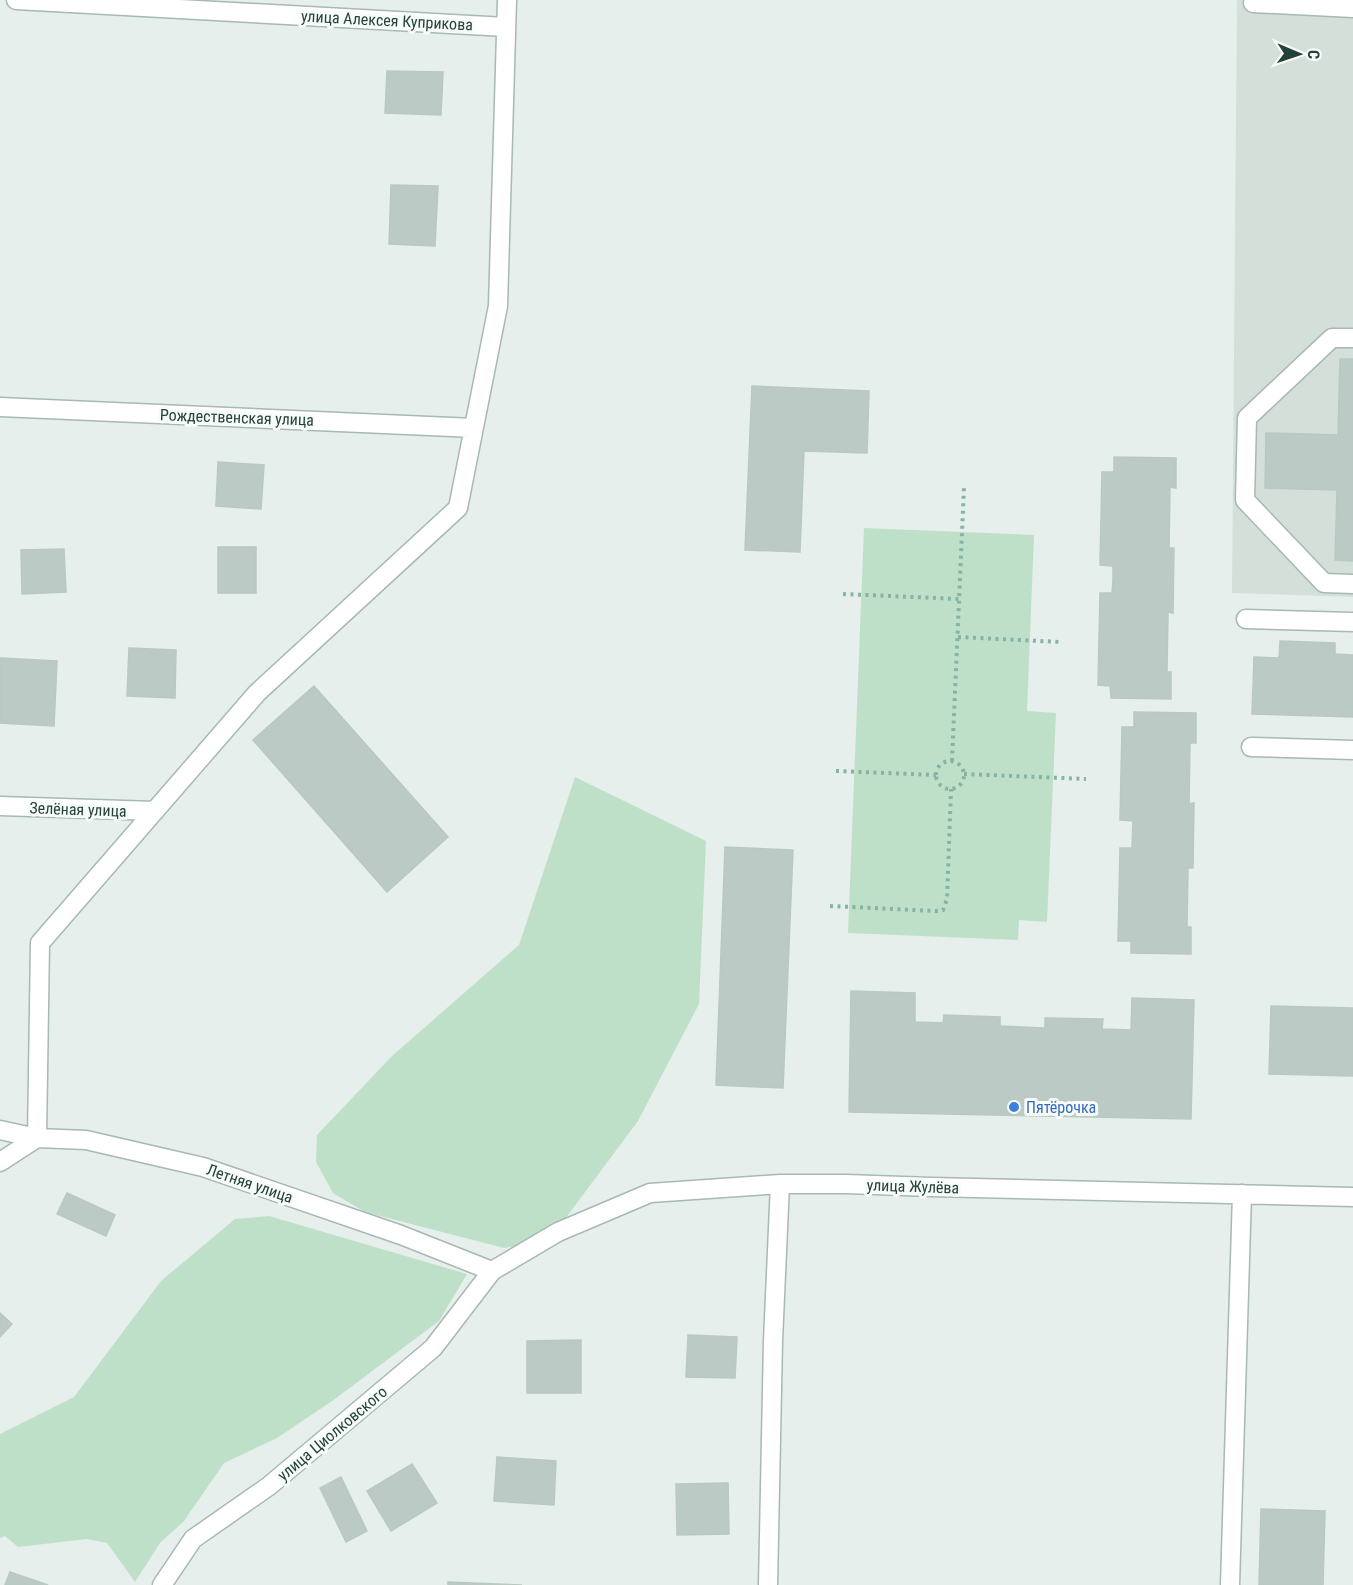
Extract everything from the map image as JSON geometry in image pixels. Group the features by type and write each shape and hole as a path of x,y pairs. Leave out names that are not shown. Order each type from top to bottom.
{"street":[{"name":"улица Алексея Куприкова","path":"16,0 506,27"},
{"path":"0,1162 37,1138 40,943 257,693 458,508 498,306 507,0"},
{"path":"1253,3 1353,8"},
{"path":"1353,338 1332,338 1247,418 1245,500 1324,583 1353,584"},
{"name":"Рождественская улица","path":"0,407 474,428"},
{"path":"1246,619 1353,622"},
{"path":"1251,747 1353,750"},
{"name":"Зелёная улица","path":"0,806 155,811"},
{"name":"Летняя улица","path":"0,1130 37,1138 86,1140 203,1167 401,1235 492,1271"},
{"path":"768,1585 773,1341 780,1184"},
{"name":"улица Жулёва","path":"492,1271 558,1233 650,1193 780,1184 846,1184 1353,1197"},
{"path":"1230,1585 1242,1194"},
{"name":"улица Циолковского","path":"162,1585 193,1539 269,1486 434,1348 492,1271"}],"path":[{"path":"952,761 964,487"},
{"path":"843,594 959,599"},
{"path":"958,637 1061,642"},
{"path":"946,761 952,761 961,766 964,774 960,784 951,789 937,781 937,769 946,761"},
{"path":"836,771 936,775"},
{"path":"964,774 1086,779"},
{"path":"830,906 943,910 947,899 951,789"}],"shaded area":[{"path":"1237,0 1353,0 1353,597 1232,593"}],"green space":[{"path":"864,528 1034,535 1027,711 1056,713 1047,922 1019,920 1018,940 848,933"},
{"path":"575,777 706,841 699,1004 638,1121 562,1223 538,1242 504,1248 365,1212 333,1193 316,1162 317,1135 392,1056 519,945"},
{"path":"269,1216 467,1274 439,1321 335,1399 277,1438 224,1463 184,1521 160,1543 135,1582 107,1543 87,1539 18,1547 5,1536 0,1538 0,1434 74,1397 161,1281 235,1219"}],"building":[{"path":"387,71 443,72 441,115 385,113"},
{"path":"391,185 438,186 435,246 389,244"},
{"path":"1340,359 1353,359 1353,561 1335,560 1337,490 1265,488 1266,433 1338,435"},
{"path":"752,386 869,391 867,453 804,451 800,552 745,550"},
{"path":"1114,457 1176,458 1176,488 1170,487 1169,548 1174,548 1173,613 1168,612 1167,672 1171,672 1171,699 1111,698 1110,686 1098,685 1100,593 1112,593 1113,580 1113,566 1100,565 1102,472 1114,472"},
{"path":"218,462 264,465 261,509 216,506"},
{"path":"218,547 256,547 256,593 218,593"},
{"path":"64,549 66,592 22,594 21,550"},
{"path":"1280,641 1335,643 1335,654 1353,655 1353,717 1252,714 1254,657 1279,658"},
{"path":"129,648 176,650 175,698 127,696"},
{"path":"0,658 57,661 54,726 0,723"},
{"path":"314,686 448,837 387,892 253,740"},
{"path":"1134,712 1196,713 1196,743 1190,743 1189,804 1194,803 1193,868 1188,868 1187,927 1191,927 1191,954 1131,953 1131,941 1118,941 1120,848 1132,848 1133,821 1120,820 1122,727 1134,727"},
{"path":"725,847 793,850 783,1088 716,1085"},
{"path":"851,991 915,993 915,1022 943,1023 944,1015 1000,1017 1000,1026 1045,1028 1045,1018 1103,1019 1102,1029 1131,1030 1132,998 1194,1000 1191,1119 849,1112"},
{"path":"1271,1006 1353,1008 1353,1076 1269,1074"},
{"path":"67,1193 115,1215 106,1236 57,1214"},
{"path":"0,1313 12,1324 0,1337"},
{"path":"688,1335 737,1337 735,1378 686,1377"},
{"path":"581,1340 581,1393 527,1393 527,1341"},
{"path":"497,1457 556,1461 554,1505 494,1501"},
{"path":"412,1464 437,1503 391,1531 367,1491"},
{"path":"341,1477 367,1531 346,1542 320,1488"},
{"path":"728,1483 729,1534 677,1535 676,1484"},
{"path":"1261,1509 1325,1511 1323,1585 1259,1585"},
{"path":"10,1572 48,1585 5,1585"},
{"path":"448,1582 522,1585 448,1585"}],"place":[{"name":"Пятёрочка","path":"1014,1107"}]}
